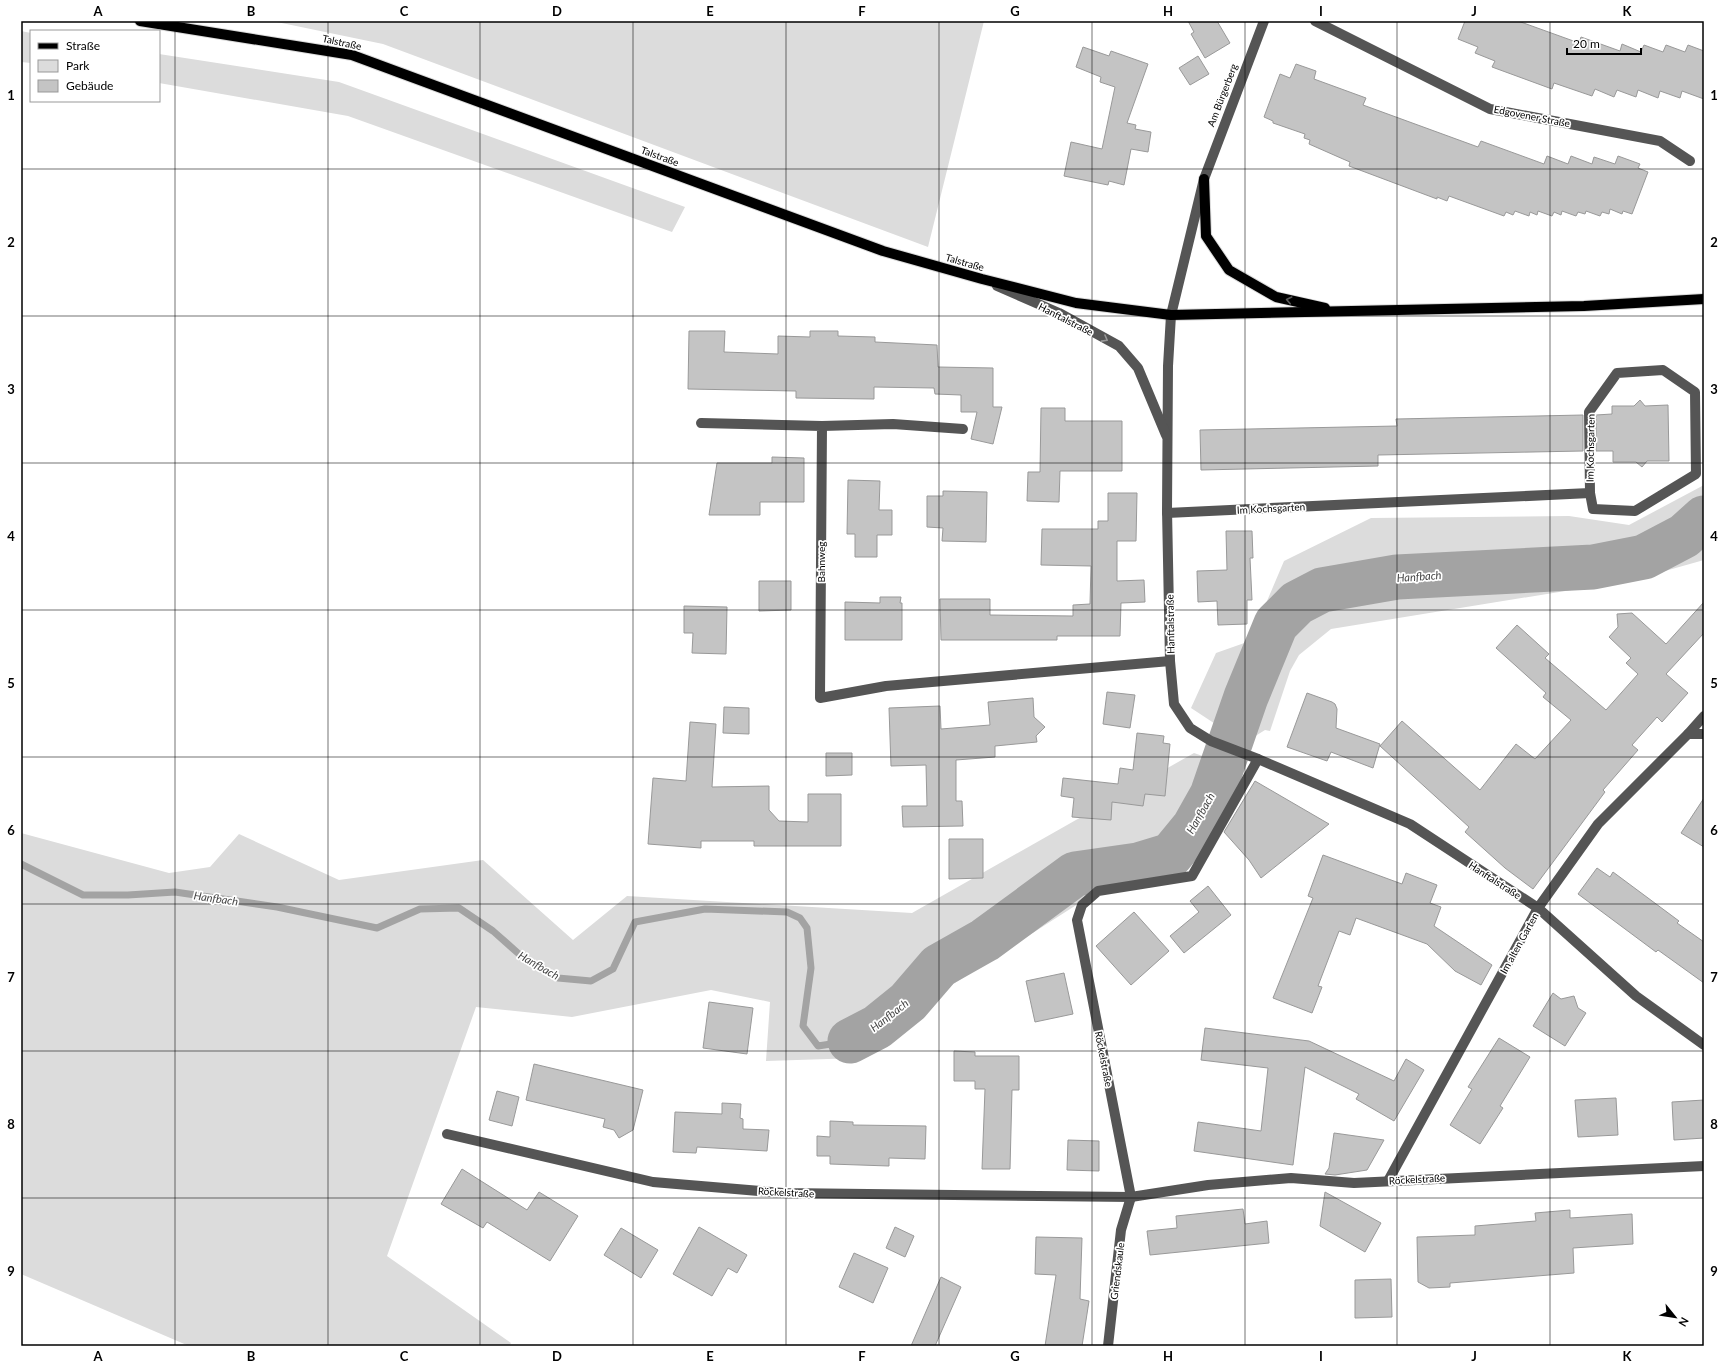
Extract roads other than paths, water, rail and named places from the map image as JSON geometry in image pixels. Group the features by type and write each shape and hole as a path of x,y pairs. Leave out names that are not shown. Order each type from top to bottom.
{"main road":[{"name":"Talstraße","path":"140,21 352,55 883,251 982,279 1076,303 1171,315 1340,311"},
{"name":"Am Bürgerberg","path":"1204,179 1206,236 1229,270 1276,297 1340,311"},
{"path":"1340,311 1584,306 1704,299"}],"street":[{"name":"Am Bürgerberg","path":"1171,315 1204,179 1264,21"},
{"name":"Edgovener Straße","path":"1315,21 1490,109 1660,140 1690,161"},
{"name":"Hanftalstraße","path":"982,279 1058,313 1119,346 1138,368 1168,439"},
{"name":"Hanftalstraße","path":"1171,315 1167,513 1170,661 1174,704 1190,728 1211,741 1258,759 1410,824 1538,908 1636,996 1704,1045"},
{"name":"Im Kochsgarten","path":"1663,370 1695,392 1696,474 1635,511 1593,509 1590,493 1589,412 1617,373 1663,370"},
{"path":"701,423 822,426 893,424 963,429"},
{"name":"Bahnweg","path":"822,426 820,698 886,686 1170,661"},
{"name":"Im Kochsgarten","path":"1167,513 1590,493"},
{"name":"Im alten Garten","path":"1388,1180 1538,908 1598,824 1704,716"},
{"path":"1688,734 1704,734"},
{"name":"Röckelstraße","path":"1131,1197 1077,920 1082,905 1098,891 1192,876 1258,759"},
{"name":"Röckelstraße","path":"447,1134 653,1182 783,1193 1131,1197 1208,1185 1291,1178 1354,1183 1388,1180 1704,1166"},
{"name":"Griendskaule","path":"1108,1346 1121,1230 1131,1197"}],"waterway":[{"name":"Hanfbach","path":"850,1041 877,1027 908,1002 939,966 985,940 1075,874 1138,865 1171,855 1194,827 1212,795 1246,697 1276,624 1297,603 1322,590 1397,577 1593,567 1644,557 1684,536 1704,518"},
{"name":"Hanfbach","path":"21,864 83,895 128,895 175,892 277,907 377,928 420,909 459,908 493,931 519,954 558,978 591,981 613,969 635,922 705,909 787,912 800,918 807,928 811,968 803,1026 818,1046 850,1041"}]}
